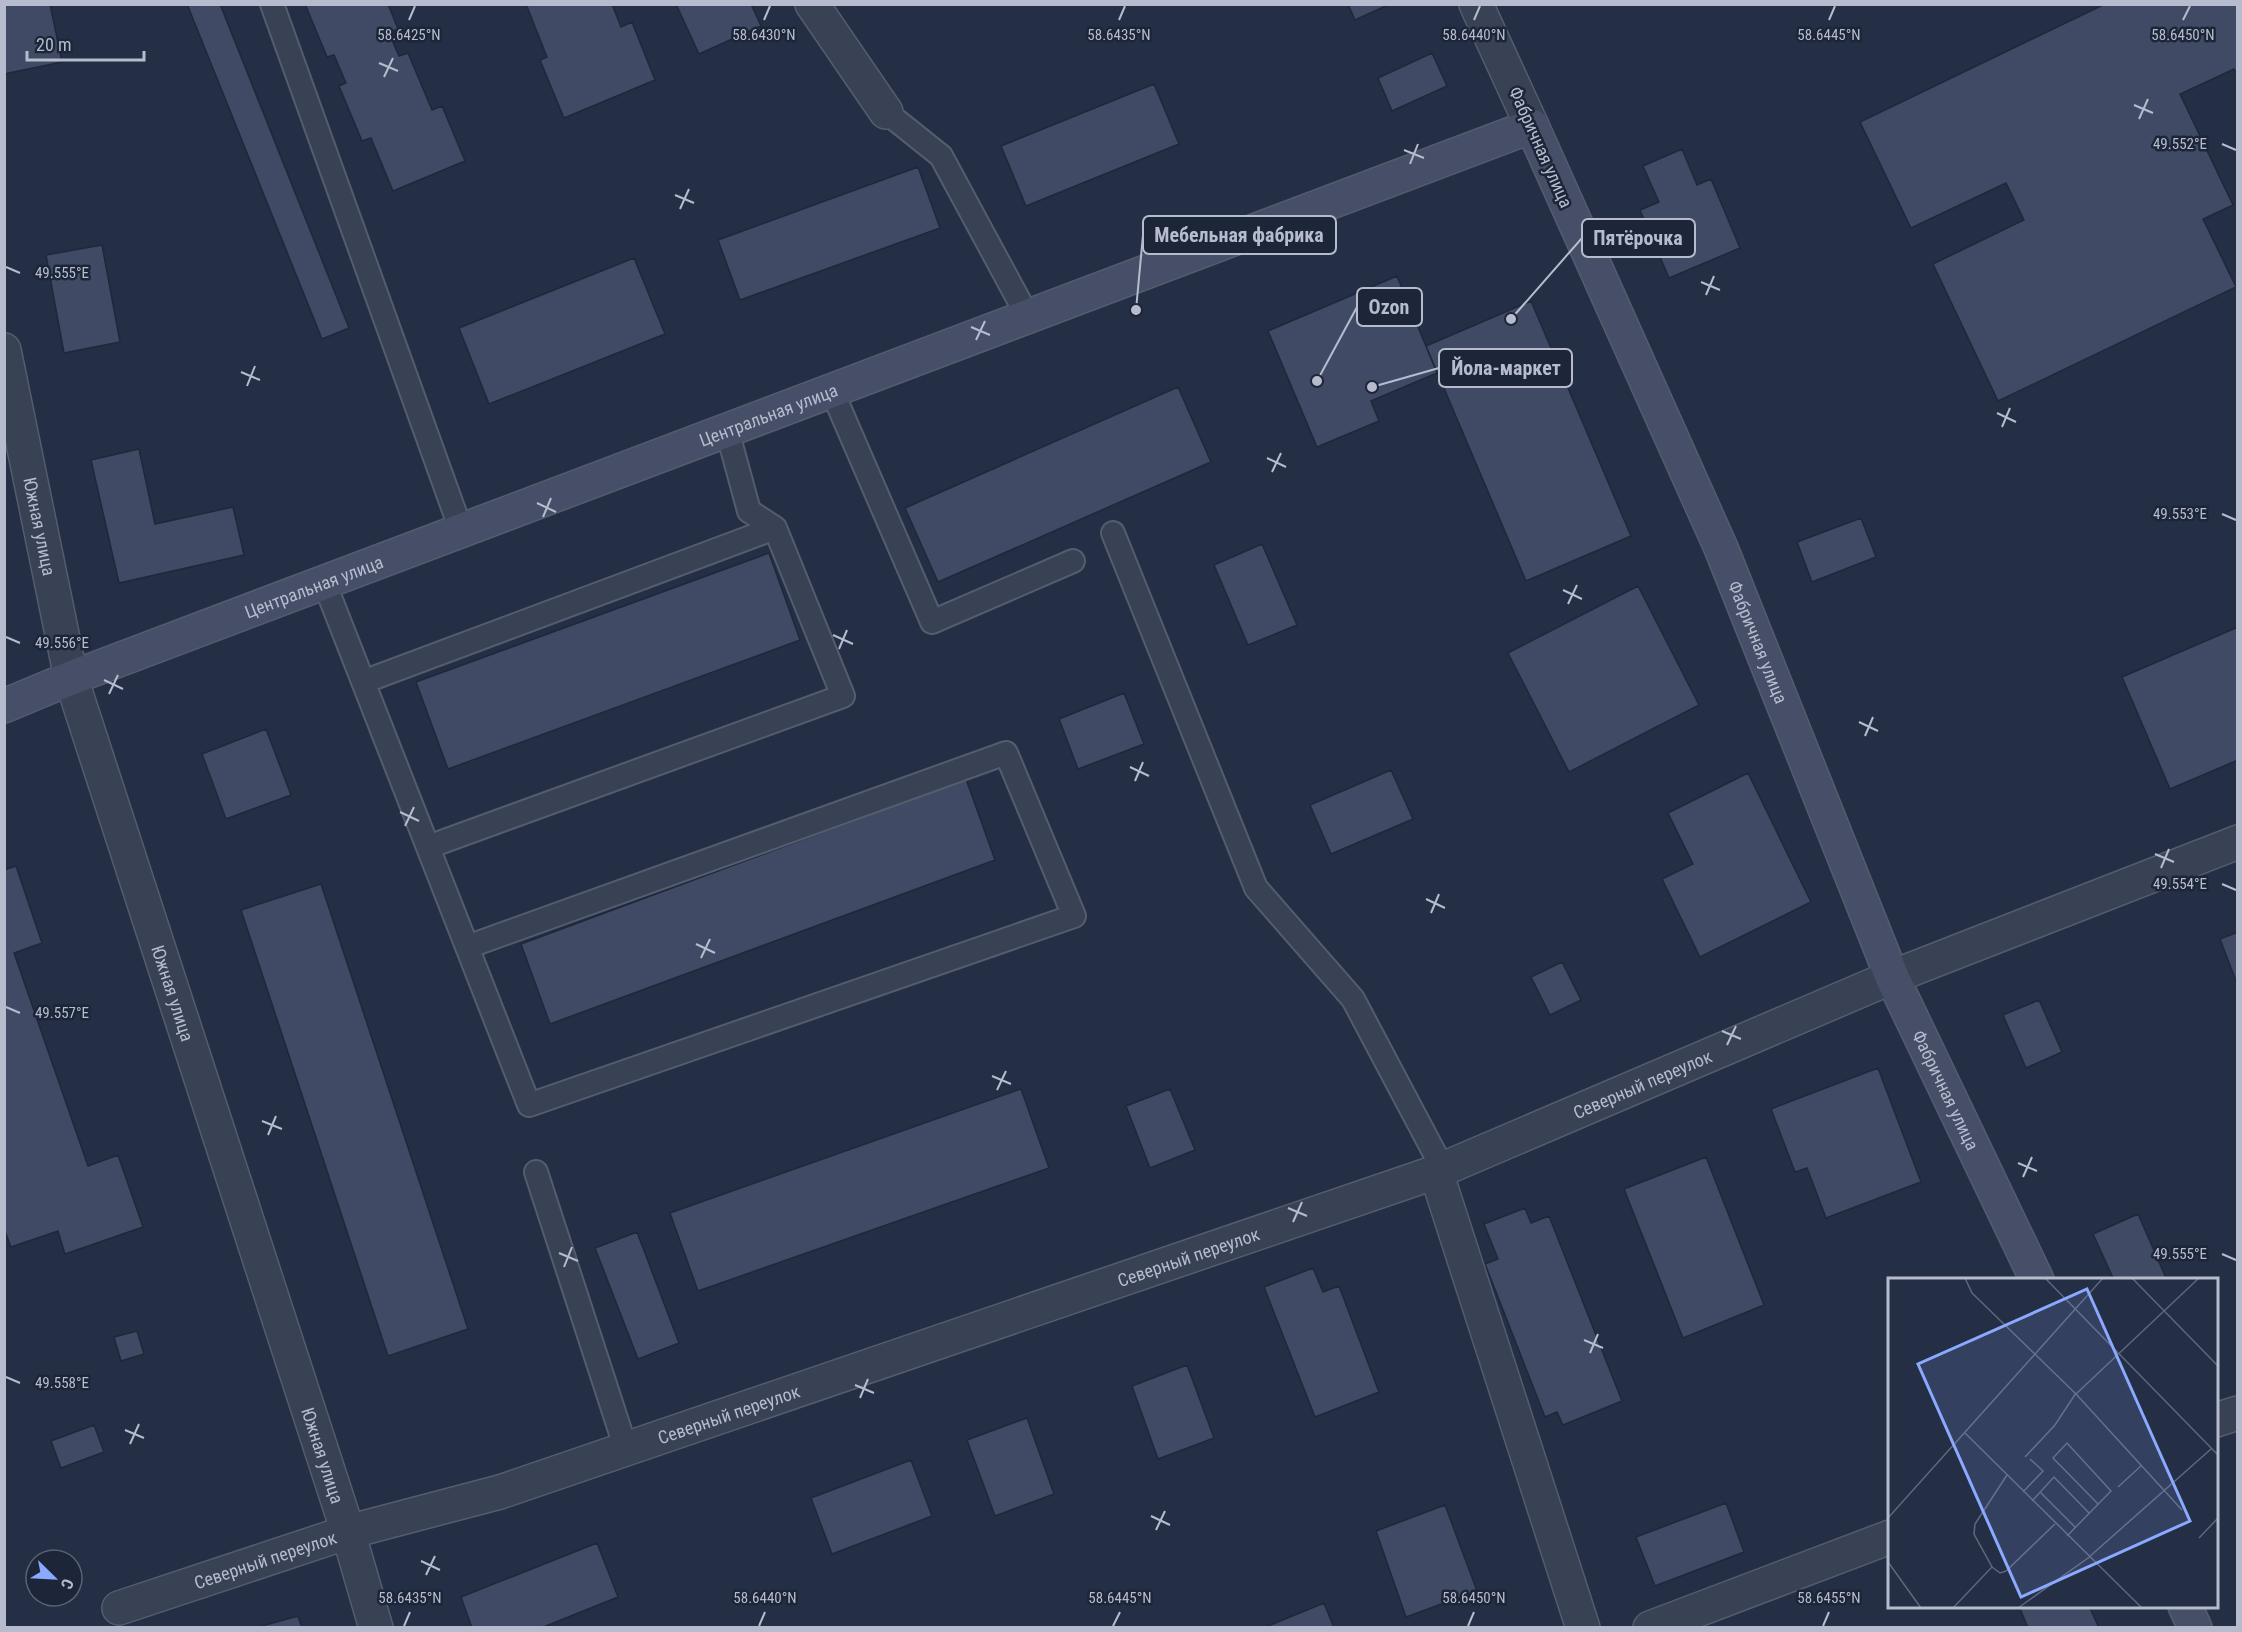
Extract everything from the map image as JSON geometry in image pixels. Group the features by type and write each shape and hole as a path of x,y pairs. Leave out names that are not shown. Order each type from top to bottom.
{"street":[{"path":"812,4 886,112"},
{"name":"Фабричная улица","path":"1476,4 1721,548 1892,976 2036,1278"},
{"name":"Центральная улица","path":"4,706 71,678 1532,126"},
{"name":"Южная улица","path":"4,350 71,678 348,1532 376,1628"},
{"name":"Северный переулок","path":"118,1608 348,1532 501,1492 1440,1171 1892,976 2238,842"},
{"path":"1440,1171 1583,1628"},
{"path":"2218,1420 2238,1413"},
{"path":"1650,1628 1888,1538"},
{"path":"2186,1608 2194,1628"}],"lane":[{"path":"272,4 461,531"},
{"path":"886,112 941,156 1028,316"},
{"path":"832,391 932,622 1073,561"},
{"path":"428,848 843,696 775,528 749,511 727,430"},
{"path":"363,682 775,528"},
{"path":"1113,533 1256,888 1353,999 1440,1171"},
{"path":"324,582 529,1105 1074,916 1006,753 467,946"},
{"path":"536,1172 626,1449"}],"building":[{"path":"4,4 50,4 62,62 4,74"},
{"path":"187,4 220,4 349,328 322,339"},
{"path":"305,4 388,4 398,29 389,33 399,56 408,53 432,110 442,106 465,161 393,191 371,138 362,141 339,86 346,83 334,55 327,57"},
{"path":"526,4 612,4 621,27 632,22 655,80 564,118 540,60 547,57"},
{"path":"676,4 751,4 761,26 699,54"},
{"path":"1348,4 1390,4 1355,20"},
{"path":"2105,4 2238,4 2238,77 2234,69 2180,94 2233,205 2203,219 2236,287 1998,401 1933,264 2024,220 2006,183 1911,228 1860,122"},
{"path":"1432,53 1447,86 1392,111 1378,78"},
{"path":"1154,84 1179,144 1026,206 1001,146"},
{"path":"1682,149 1697,185 1711,179 1740,248 1669,278 1640,210 1659,202 1643,166"},
{"path":"918,167 940,228 740,300 718,240"},
{"path":"102,245 120,342 64,353 46,255"},
{"path":"634,258 665,334 489,404 459,328"},
{"path":"1397,276 1437,373 1371,401 1379,421 1317,447 1268,331"},
{"path":"1531,301 1631,536 1526,581 1426,346"},
{"path":"1178,387 1211,462 938,582 905,508"},
{"path":"139,449 155,524 233,507 244,555 119,583 91,460"},
{"path":"1861,518 1876,557 1812,582 1797,542"},
{"path":"1262,544 1297,625 1248,645 1214,565"},
{"path":"769,553 800,640 448,769 416,682"},
{"path":"1638,586 1699,705 1569,772 1508,653"},
{"path":"2238,627 2238,760 2170,789 2122,677"},
{"path":"1124,693 1144,744 1078,769 1059,719"},
{"path":"266,729 291,795 226,819 202,754"},
{"path":"1391,770 1413,819 1331,854 1310,805"},
{"path":"1748,773 1811,902 1700,957 1662,879 1693,864 1668,813"},
{"path":"966,779 995,860 550,1024 521,944"},
{"path":"16,866 42,943 14,953 88,1166 118,1155 143,1227 65,1254 58,1231 11,1247 4,1229 4,870"},
{"path":"321,884 468,1329 388,1356 241,910"},
{"path":"2238,932 2238,986 2220,939"},
{"path":"1562,962 1581,1000 1550,1015 1531,977"},
{"path":"2039,1000 2062,1052 2026,1068 2003,1015"},
{"path":"1878,1068 1921,1182 1826,1218 1807,1168 1795,1172 1771,1109"},
{"path":"1021,1089 1049,1168 698,1291 670,1213"},
{"path":"1170,1089 1195,1150 1150,1168 1126,1106"},
{"path":"1706,1157 1764,1305 1683,1338 1624,1189"},
{"path":"1525,1208 1531,1223 1549,1216 1622,1401 1563,1425 1557,1412 1545,1417 1485,1264 1498,1259 1484,1224"},
{"path":"2138,1214 2166,1278 2113,1278 2093,1234"},
{"path":"637,1232 679,1343 638,1359 595,1248"},
{"path":"1313,1268 1323,1292 1339,1286 1379,1392 1315,1417 1264,1287"},
{"path":"137,1331 144,1354 121,1361 114,1337"},
{"path":"1187,1365 1214,1438 1158,1459 1132,1386"},
{"path":"1027,1418 1054,1494 995,1516 967,1440"},
{"path":"94,1425 104,1452 61,1468 51,1441"},
{"path":"911,1460 932,1516 832,1554 811,1498"},
{"path":"1726,1503 1744,1552 1655,1586 1636,1537"},
{"path":"1445,1505 1477,1591 1406,1617 1376,1531"},
{"path":"597,1543 618,1597 541,1628 472,1628 461,1597"},
{"path":"1324,1603 1334,1628 1263,1628"},
{"path":"2020,1608 2090,1608 2099,1628 2028,1628"},
{"path":"298,1616 302,1628 262,1628 262,1626"}],"place":[{"name":"Мебельная фабрика","path":"1136,310"},
{"name":"Пятёрочка","path":"1511,319"},
{"name":"Ozon","path":"1317,381"},
{"name":"Йола-маркет","path":"1372,387"}]}
